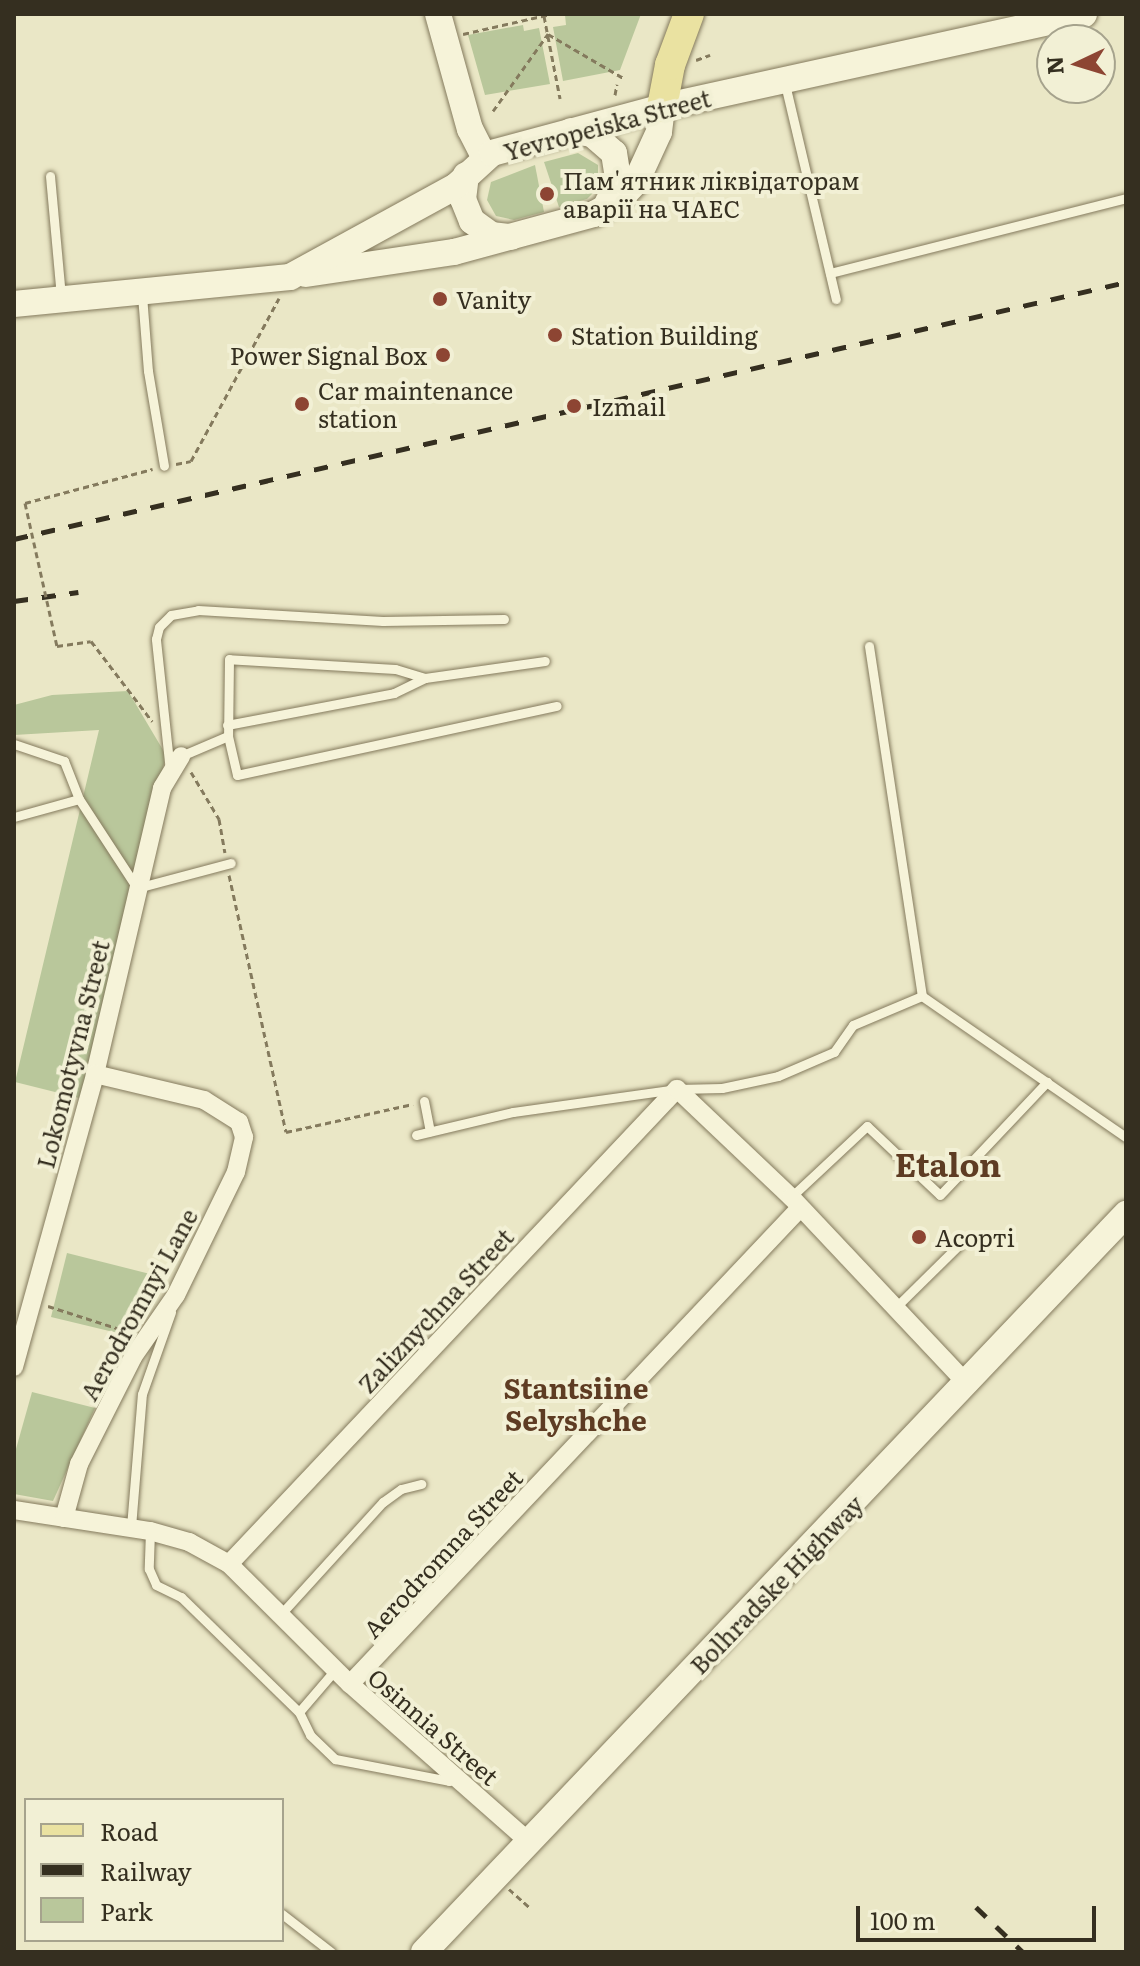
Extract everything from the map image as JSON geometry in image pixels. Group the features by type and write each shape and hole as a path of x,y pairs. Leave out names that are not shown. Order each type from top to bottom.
{"main road":[{"path":"438,14 470,129 475,166 463,199 472,221 491,235 515,236"},
{"path":"290,277 383,263 515,236 603,209 636,182 659,132 670,65 689,14"},
{"name":"Yevropeiska Street","path":"14,304 290,277 371,232 475,166 563,132 662,107 1079,15"},
{"path":"563,132 592,134 614,153 619,183 603,209"},
{"path":"371,232 383,263"},
{"name":"Bolhradske Highway","path":"424,1952 1124,1222"}],"street":[{"name":"Lokomotyvna Street","path":"14,1367 95,1074 137,888 175,764"},
{"name":"Aerodromnyi Lane","path":"64,1518 79,1464 146,1337 176,1295 236,1172 244,1137 239,1122 181,1092 95,1074"},
{"path":"677,1089 795,1203 968,1385"},
{"name":"Zaliznychna Street","path":"229,1564 677,1089"},
{"name":"Aerodromna Street","path":"350,1684 795,1203"},
{"name":"Osinnia Street","path":"14,1510 141,1529 189,1542 229,1564 278,1617 350,1684 529,1842"}],"lane":[{"path":"783,80 836,299"},
{"path":"50,176 61,300"},
{"path":"830,273 1126,198"},
{"path":"142,292 148,371 164,466"},
{"path":"228,736 175,764 165,737 156,639 159,627 171,615 208,610 395,621 504,619"},
{"path":"869,646 922,996 1126,1137"},
{"path":"425,678 395,669 229,659 227,725 237,775 557,706"},
{"path":"227,725 394,693 425,678 545,661"},
{"path":"14,744 64,761 79,799 137,888 229,863"},
{"path":"14,817 79,799"},
{"path":"416,1135 513,1112 677,1089 722,1088 778,1076 834,1052 853,1025 922,996"},
{"path":"795,1203 867,1126 940,1195 1047,1082"},
{"path":"424,1101 430,1131"},
{"path":"895,1308 961,1243"},
{"path":"176,1295 142,1394 141,1529 149,1569 156,1585 181,1597 299,1712 310,1735 335,1759 449,1781 454,1776"},
{"path":"278,1617 383,1502 401,1489 421,1484"},
{"path":"299,1712 335,1670"},
{"path":"284,1916 331,1952"}],"path":[{"path":"463,34 551,14"},
{"path":"544,16 560,98"},
{"path":"548,34 625,79"},
{"path":"493,111 548,34"},
{"path":"696,60 710,55"},
{"path":"615,95 617,84"},
{"path":"165,737 91,641 57,646 25,503 191,461 290,277"},
{"path":"175,764 219,819 286,1132 424,1101"},
{"path":"32,1301 146,1337"},
{"path":"503,1884 530,1908"}],"green space":[{"path":"641,14 620,70 563,81 553,27 566,25 565,15"},
{"path":"523,25 524,31 539,28 550,84 485,95 468,35"},
{"path":"578,153 598,165 598,188 587,199 559,207 544,162"},
{"path":"535,165 544,212 514,220 496,216 487,200 491,182"},
{"path":"128,691 166,755 87,1100 15,1082 99,730 14,735 14,705 52,695"},
{"path":"67,1253 158,1276 130,1336 51,1317"},
{"path":"32,1392 95,1408 53,1501 14,1494 14,1456"}],"railway":[{"path":"14,539 1126,282"},
{"path":"14,601 78,592"},
{"path":"976,1907 1023,1952"}],"place":[{"name":"Пам'ятник ліквідаторам аварії на ЧАЕС","path":"547,194"},
{"name":"Vanity","path":"440,299"},
{"name":"Station Building","path":"555,335"},
{"name":"Power Signal Box","path":"443,355"},
{"name":"Car maintenance station","path":"302,404"},
{"name":"Izmail","path":"574,406"},
{"name":"Асорті","path":"919,1237"}],"district":[{"name":"Etalon","path":"948,1163"},
{"name":"Stantsiine Selyshche","path":"576,1403"}]}
